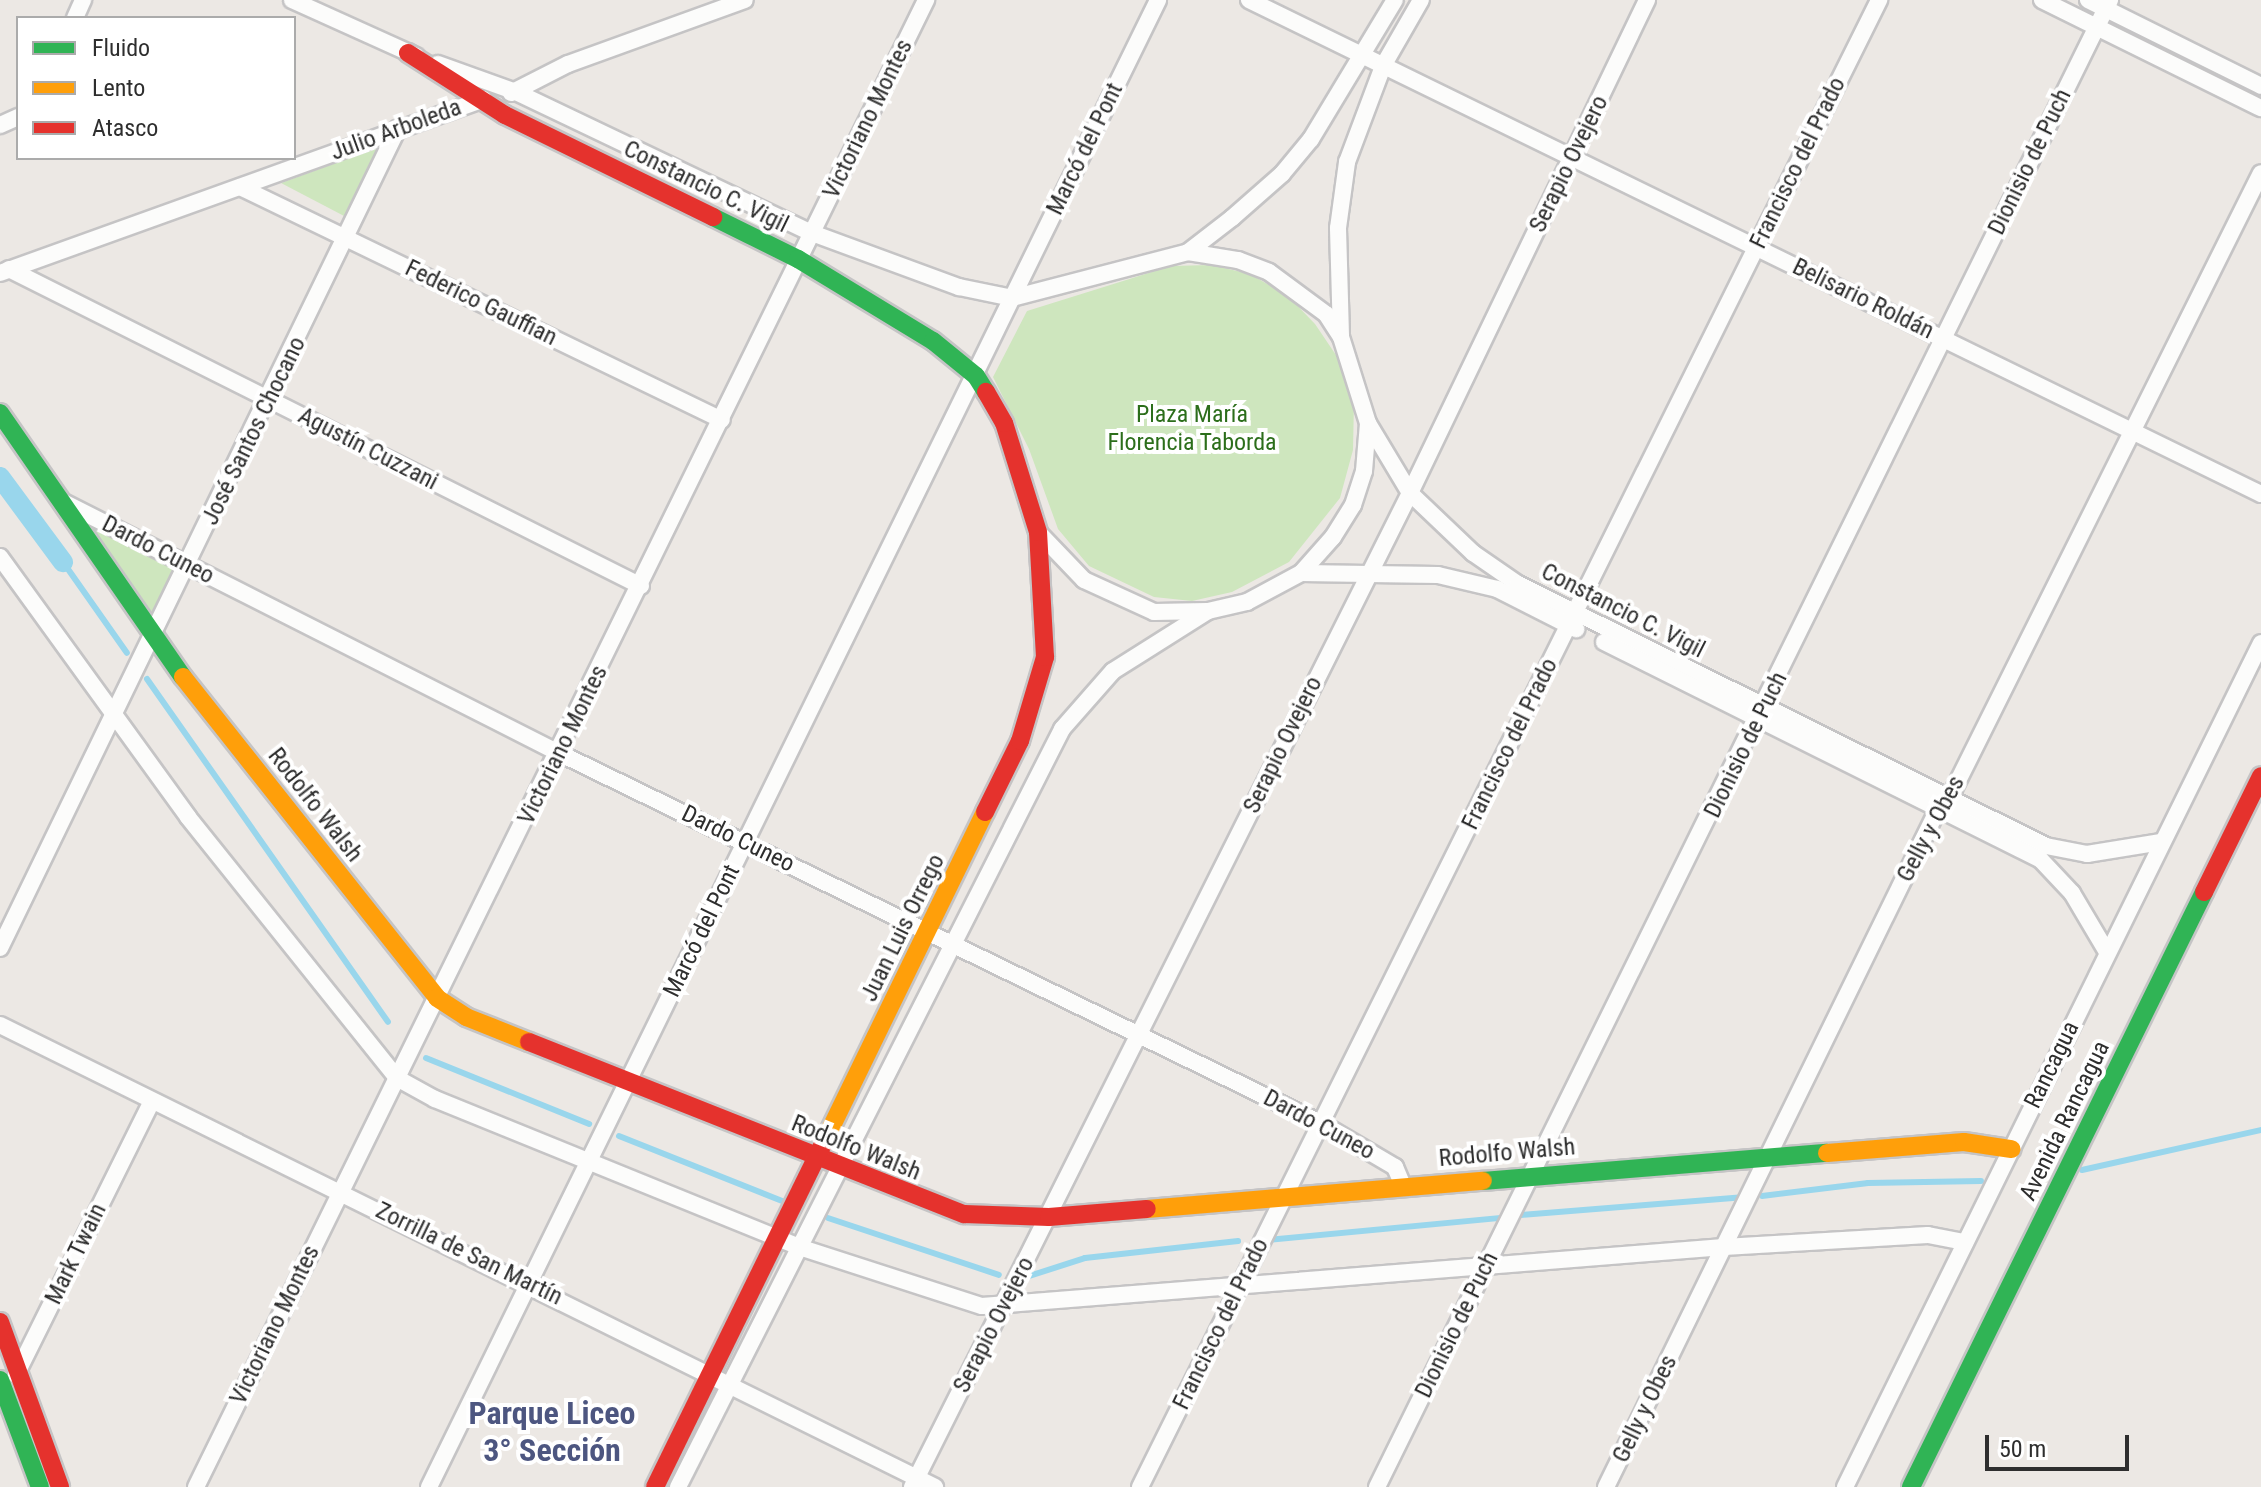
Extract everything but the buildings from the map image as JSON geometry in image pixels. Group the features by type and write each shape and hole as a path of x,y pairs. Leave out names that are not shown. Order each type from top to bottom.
{"street":[{"name":"Constancio C. Vigil","path":"292,0 408,53 516,92 812,233 959,287 1012,298"},
{"name":"Julio Arboleda","path":"5,271 398,128 479,100 516,92 568,64 745,0"},
{"name":"Victoriano Montes","path":"196,1487 641,586 926,0"},
{"name":"Marcó del Pont","path":"429,1487 1158,0"},
{"name":"Belisario Roldán","path":"1249,0 2261,494"},
{"path":"1012,298 1188,252 1282,174 1332,109 1395,0"},
{"path":"1341,337 1340,194 1383,66 1421,0"},
{"name":"Serapio Ovejero","path":"915,1483 1410,493 1647,0"},
{"name":"Francisco del Prado","path":"1140,1487 1879,0"},
{"path":"2042,0 2261,108"},
{"path":"2088,0 2108,4 2261,86"},
{"name":"Dionisio de Puch","path":"1377,1487 1762,714 2108,4"},
{"name":"Constancio C. Vigil","path":"408,53 479,100 798,259 899,317 976,376"},
{"name":"José Santos Chocano","path":"0,948 116,717 348,238 398,128"},
{"name":"Gelly y Obes","path":"1606,1487 1767,1157 2261,173"},
{"name":"Federico Gauffian","path":"240,187 722,420"},
{"name":"Constancio C. Vigil","path":"1188,252 1238,260 1269,272 1311,300 1341,337 1368,423 1410,493 1473,553 1571,620"},
{"name":"Agustín Cuzzani","path":"5,271 641,586"},
{"name":"Juan Luis Orrego","path":"664,1485 1034,702 1047,624 1038,532 1014,447 976,376"},
{"name":"Rodolfo Walsh","path":"0,413 153,639 437,998 466,1017 817,1159 964,1214 1049,1217 1533,1174 1964,1142 2011,1149"},
{"path":"1038,532 1084,580 1154,612 1208,611 1247,602 1301,573 1353,505 1364,471 1368,423"},
{"name":"Dardo Cuneo","path":"61,502 559,753 954,942 1322,1124 1395,1167 1403,1186"},
{"path":"0,557 207,841 397,1078 435,1099 799,1247 964,1303 1002,1306 1487,1263 1724,1247 1928,1235 1965,1242"},
{"name":"Constancio C. Vigil","path":"1301,573 1438,575 1482,585 1571,620 1944,804 2040,859 2072,893 2107,952"},
{"name":"Juan Luis Orrego","path":"664,1485 731,1384 1047,754 1081,701 1113,671 1208,611"},
{"name":"Rancagua","path":"1845,1487 2261,643"},
{"name":"Avenida Rancagua","path":"1911,1487 2261,776"},
{"name":"Constancio C. Vigil","path":"1944,804 2064,852 2087,854 2161,842"},
{"name":"Zorrilla de San Martín","path":"0,1025 731,1384 915,1483 935,1487"},
{"name":"Mark Twain","path":"2,1394 18,1370 152,1101"},
{"path":"0,1322 60,1487"},
{"path":"2,1394 40,1487"}],"green space":[{"path":"382,146 346,217 281,183"},
{"name":"Plaza María Florencia Taborda","path":"1211,265 1250,274 1288,296 1315,324 1338,358 1354,402 1353,450 1340,498 1289,562 1232,592 1192,601 1154,597 1089,566 1058,529 1029,449 993,377 1027,311 1171,266"},
{"path":"91,527 174,566 152,616"}],"waterway":[{"path":"0,477 63,562"},
{"path":"63,562 127,653"},
{"path":"147,679 388,1022"},
{"path":"426,1058 589,1124"},
{"path":"2082,1170 2261,1130"},
{"path":"619,1136 785,1202"},
{"path":"1762,1196 1868,1183 1981,1181"},
{"path":"1521,1215 1745,1197"},
{"path":"828,1218 999,1275"},
{"path":"1267,1240 1501,1218"},
{"path":"1020,1279 1085,1258 1238,1241"}],"traffic: fast":[{"path":"713,217 798,259 933,341 976,376 986,392"},
{"path":"0,413 183,677"},
{"path":"1911,1487 2204,892"},
{"path":"1483,1181 1827,1153"},
{"path":"0,1380 40,1487"}],"traffic: slow":[{"path":"183,677 437,998 466,1017 529,1042"},
{"path":"825,1140 985,812"},
{"path":"1827,1153 1964,1142 2011,1149"},
{"path":"1147,1209 1483,1181"}],"traffic: jam":[{"path":"408,53 505,115 713,217"},
{"path":"985,812 1020,741 1045,657 1038,532 1004,423 986,392"},
{"path":"2204,892 2261,776"},
{"path":"529,1042 964,1214 1049,1217 1147,1209"},
{"path":"655,1487 825,1140"},
{"path":"0,1322 60,1487"}],"district":[{"name":"Parque Liceo 3° Sección","path":"552,1432"}]}
